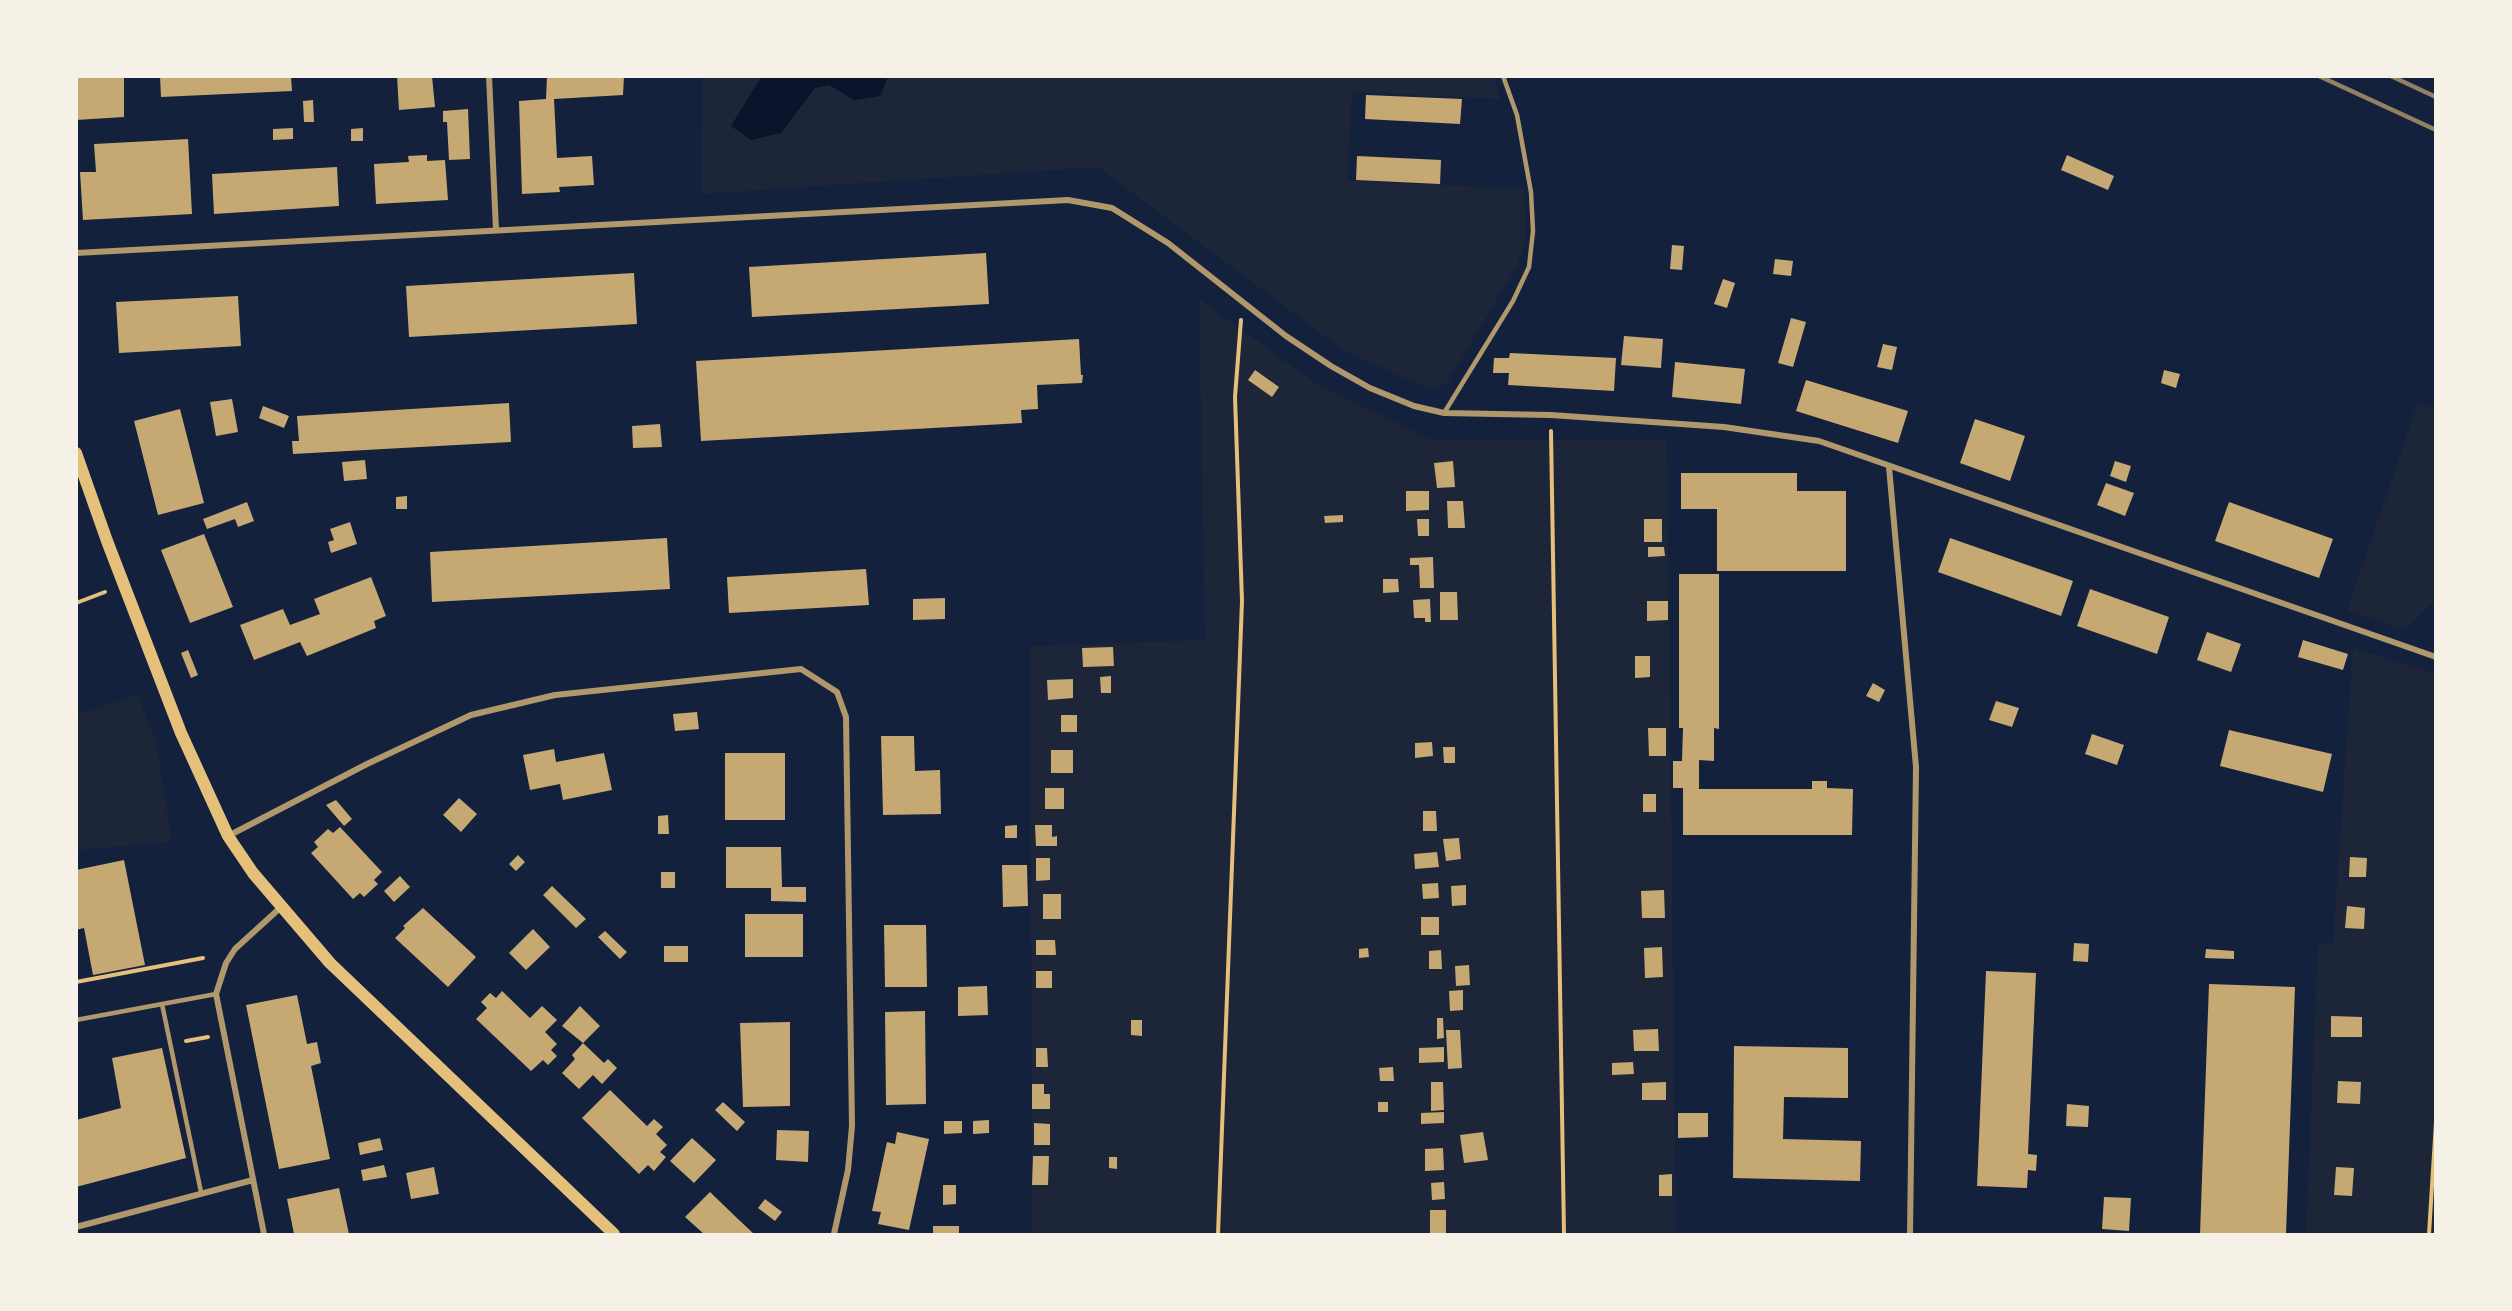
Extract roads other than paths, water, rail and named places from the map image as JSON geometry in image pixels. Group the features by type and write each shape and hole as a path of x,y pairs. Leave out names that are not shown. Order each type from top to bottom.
{"main road":[{"path":"76,453 107,541 181,733 228,836 280,908 330,963 614,1234"}],"street":[{"path":"489,76 496,230"},
{"path":"76,253 1068,200 1112,208 1168,243 1286,336 1370,388 1414,406 1443,413 1551,415 1724,427 1819,441 2436,657"},
{"path":"1888,467 1916,767 1910,1234"},
{"path":"228,836 367,764 471,715 555,695 801,669 837,692 846,717 852,1126 848,1170 834,1234"},
{"path":"264,1234 216,994 226,963 235,949 280,908"},
{"path":"76,1227 253,1180"}],"lane":[{"path":"1443,413 1513,301 1529,267 1533,231 1531,192 1517,115 1503,76"},
{"path":"76,1020 216,994"},
{"path":"162,1004 201,1192"}],"railway":[{"path":"2319,76 2436,130"},
{"path":"2391,76 2436,97"}]}
